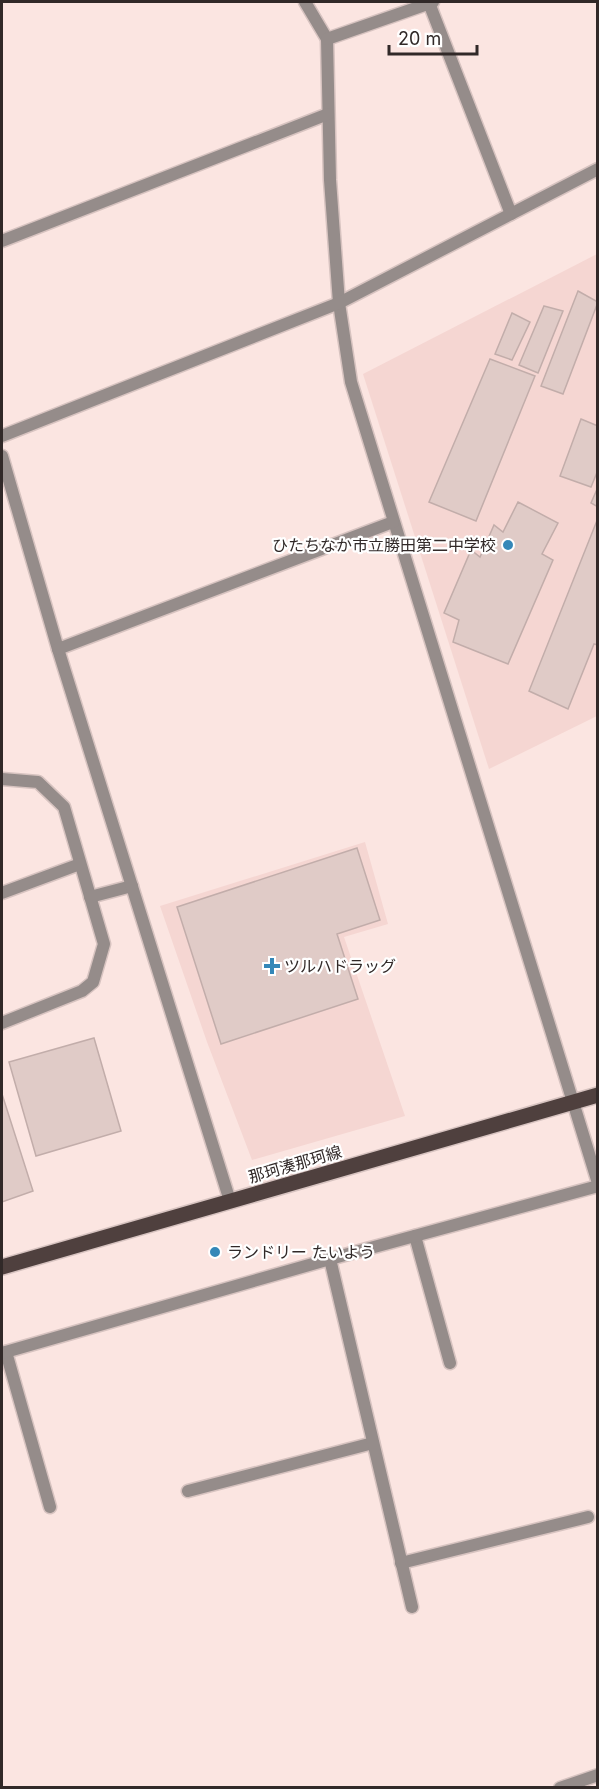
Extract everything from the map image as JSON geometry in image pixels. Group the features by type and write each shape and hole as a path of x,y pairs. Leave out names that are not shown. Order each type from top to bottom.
{"main road":[{"name":"那珂湊那珂線","path":"2,1267 597,1095"}],"street":[{"path":"50,1507 4,1352 597,1185 574,1102 351,382 339,303 328,114 327,39 305,2"},
{"path":"327,39 431,2 511,214"},
{"path":"2,241 328,114"},
{"path":"2,436 339,303 597,169"},
{"path":"2,456 58,649 230,1201"},
{"path":"58,649 393,522"},
{"path":"2,779 38,782 64,807 104,944 93,982 82,991 2,1023"},
{"path":"2,893 80,864"},
{"path":"90,897 132,886"},
{"path":"415,1236 450,1363"},
{"path":"330,1259 412,1607"},
{"path":"188,1491 373,1443"},
{"path":"401,1563 588,1517"},
{"path":"560,1788 597,1775"}],"shaded area":[{"name":"ひたちなか市立勝田第二中学校","path":"597,254 597,716 489,769 363,374"},
{"path":"365,842 388,924 344,937 405,1116 252,1160 207,1042 160,906"}],"building":[{"path":"578,291 598,302 563,394 541,386"},
{"path":"544,306 563,311 538,373 519,365"},
{"path":"512,313 530,322 512,360 495,354"},
{"path":"490,359 535,376 476,521 429,502"},
{"path":"581,419 598,426 598,470 591,487 560,476"},
{"path":"598,487 598,507 591,503"},
{"path":"518,502 558,523 542,554 553,560 508,664 453,642 459,620 444,613 471,550 480,557 494,525 503,532"},
{"path":"598,518 598,645 594,644 568,709 529,691"},
{"name":"ツルハドラッグ","path":"357,848 380,920 337,934 358,999 221,1044 177,907"},
{"path":"94,1038 121,1131 36,1156 9,1062"},
{"path":"2,1094 33,1191 2,1202"}],"place":[{"name":"ひたちなか市立勝田第二中学校","path":"508,545"},
{"name":"ツルハドラッグ","path":"272,966"},
{"name":"ランドリー たいよう","path":"215,1252"}]}
